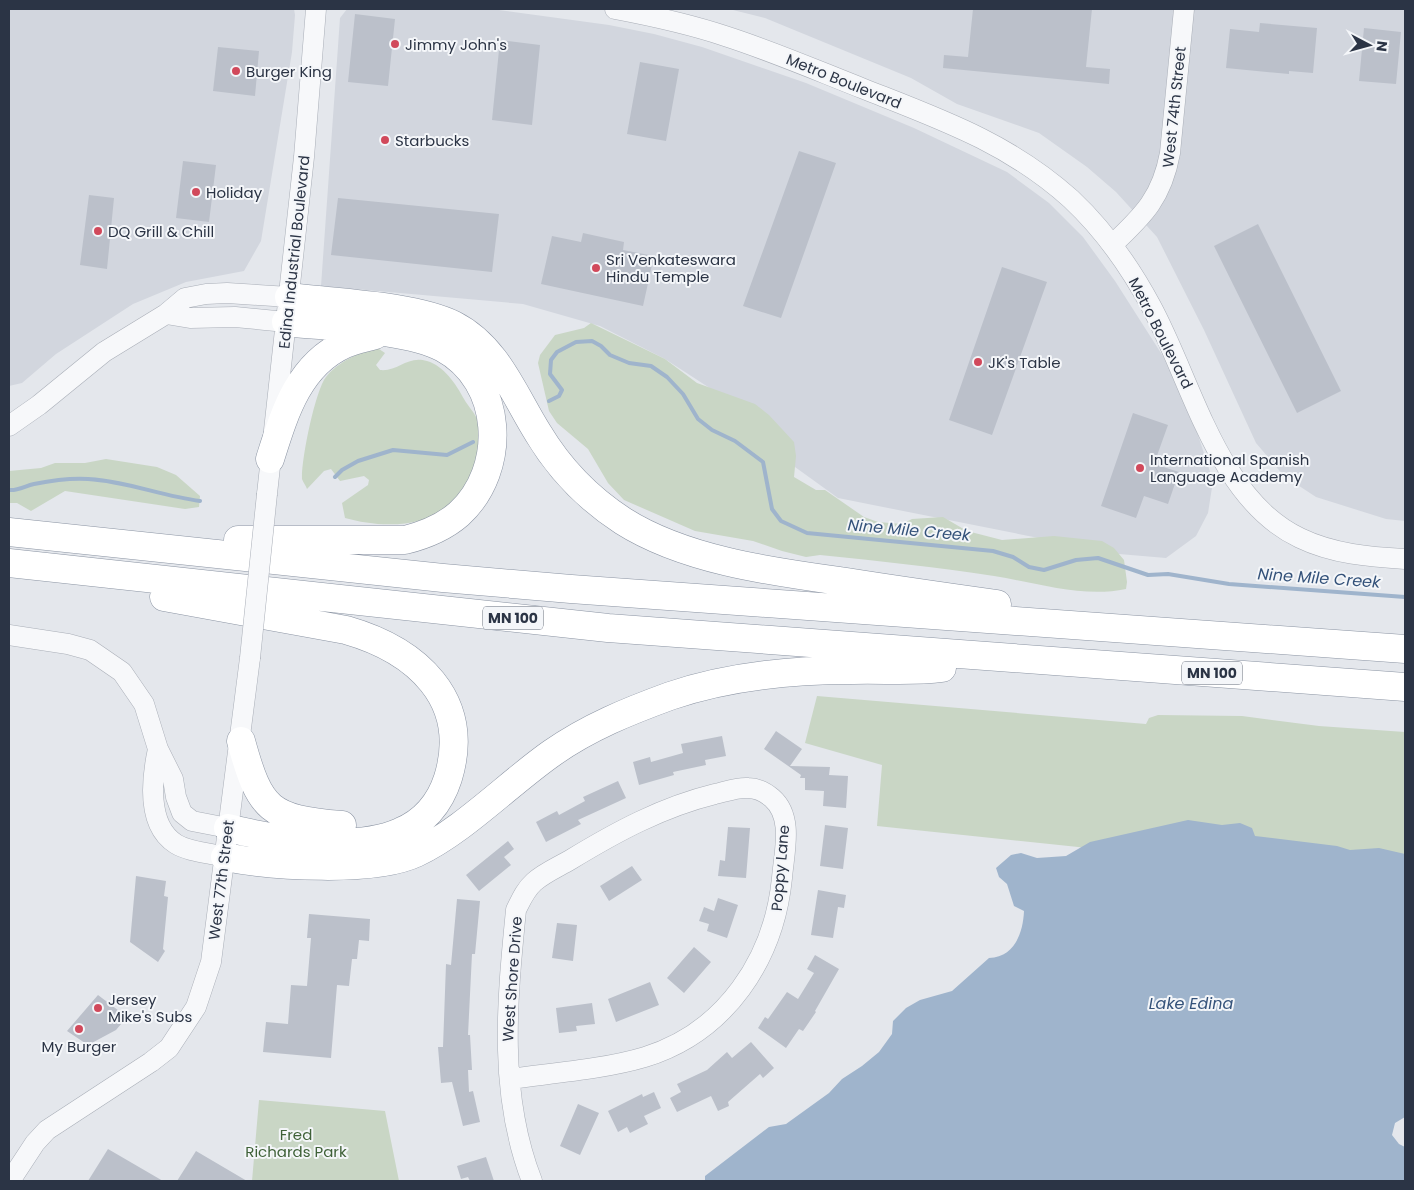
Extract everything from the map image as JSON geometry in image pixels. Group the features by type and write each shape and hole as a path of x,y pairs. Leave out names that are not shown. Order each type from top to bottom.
{"highway":[{"path":"9,530 245,541 405,540 427,534 459,515 471,501 490,466 494,436 487,400 480,385 471,373 445,349 428,341 381,333 288,310"},
{"path":"288,310 423,314 454,326 471,336 488,353 504,374 552,455 573,479 598,502 624,521 656,538 692,551 738,564 796,575 1018,607 1116,629"},
{"path":"270,460 285,412 295,390 320,360 344,345 381,333"},
{"name":"MN 100","path":"9,530 532,586 755,604 1405,649"},
{"path":"9,563 142,593 346,630 373,638 401,652 423,671 441,693 450,714 454,734 453,757 446,786 425,817 399,833 379,840 357,843 254,835 228,828"},
{"name":"MN 100","path":"9,563 608,628 1405,687"},
{"path":"225,857 257,864 354,865 376,864 402,858 432,844 552,753 587,730 632,710 673,695 701,688 777,673 851,670 930,670 1018,659"},
{"path":"241,741 252,780 260,796 270,807 286,816 309,821 363,826 402,816 425,817"}],"street":[{"name":"Edina Industrial Boulevard","path":"267,494 309,109 316,9"},
{"name":"Metro Boulevard","path":"615,9 671,14 778,55 961,127 1000,147 1037,172 1072,200 1112,245 1152,306 1229,474 1248,499 1299,538 1321,546 1371,557 1405,559"},
{"name":"West 74th Street","path":"1112,245 1148,209 1166,176 1170,153 1184,9"},
{"path":"9,426 39,405 104,352 166,314 190,318 235,317 288,310"},
{"name":"West 77th Street","path":"10,1181 35,1143 47,1130 152,1062 168,1048 184,1028 196,1007 211,962 241,741 267,494"},
{"path":"9,635 68,644 90,650 122,672 140,696 151,721 158,748 173,779 176,797 182,813 192,821 228,828"},
{"path":"158,748 152,782 157,813 164,831 169,838 183,847 225,857"},
{"name":"Poppy Lane","path":"510,1079 645,1057 676,1045 704,1028 728,1006 748,981 764,952 774,922 780,890 786,831 780,806 771,797 754,789 734,790"},
{"name":"West Shore Drive","path":"532,1181 517,1127 506,1046 506,1013 516,910 523,895 534,882 548,873 614,833 652,814 693,799 734,790"}],"shaded area":[{"path":"9,9 294,9 295,15 292,52 261,241 244,271 186,282 133,304 56,354 22,383 9,386"},
{"path":"347,9 491,9 609,25 654,34 702,47 806,83 914,128 1007,172 1049,203 1083,237 1115,281 1182,386 1213,481 1208,513 1196,536 1166,558 1119,554 838,498 795,467 790,440 665,359 600,326 523,304 321,286 340,18"},
{"path":"729,9 1405,9 1405,521 1386,519 1316,497 1284,476 1256,443 1204,330 1157,237 1116,192 1087,167 1039,133 957,104 911,78 765,18"}],"green space":[{"path":"591,323 665,359 697,383 755,404 769,415 794,442 796,456 794,477 816,490 825,490 864,517 878,522 902,524 912,519 943,517 967,531 1002,540 1054,536 1102,541 1114,548 1124,560 1126,589 1093,592 1077,591 994,576 929,567 820,555 806,557 753,541 695,531 624,500 608,483 588,449 557,423 549,411 538,363 540,355 555,335 584,328"},
{"path":"379,349 385,353 376,365 380,370 392,369 414,360 420,360 433,363 444,371 475,415 480,430 476,462 457,500 446,510 433,516 404,524 373,523 345,518 342,503 368,485 369,480 364,476 340,481 331,469 324,471 307,489 302,479 304,457 317,396 326,377 336,367 350,358"},
{"path":"106,459 157,467 176,475 200,496 199,507 185,509 65,491 31,511 17,503 9,503 9,471 41,468 55,463 85,463"},
{"path":"817,696 1146,724 1149,718 1158,715 1242,716 1319,726 1405,732 1405,881 877,826 882,765 805,743"},
{"name":"Fred Richards Park","path":"259,1100 385,1111 399,1181 252,1181"}],"water":[{"name":"Lake Edina","path":"1188,820 1222,825 1240,823 1252,828 1255,836 1337,846 1350,850 1379,848 1405,854 1405,1117 1395,1123 1392,1135 1399,1144 1405,1147 1405,1181 705,1181 705,1176 769,1127 786,1124 829,1093 842,1079 879,1052 892,1034 893,1021 906,1008 920,1000 952,991 989,958 998,957 1011,949 1016,943 1022,928 1024,911 1014,906 1007,884 999,877 996,868 1011,855 1021,853 1037,858 1066,856 1090,842"}],"building":[{"path":"973,9 1092,9 1086,67 1110,69 1109,84 943,68 944,55 968,57"},
{"path":"355,14 395,19 388,86 348,82"},
{"path":"1260,23 1317,28 1313,73 1289,71 1289,74 1226,68 1230,29 1259,32"},
{"path":"1364,28 1401,32 1396,84 1359,81"},
{"path":"500,40 540,45 532,125 492,120"},
{"name":"Burger King","path":"218,47 259,51 255,96 213,91"},
{"path":"640,62 679,69 666,141 627,134"},
{"path":"799,151 836,163 781,318 743,306"},
{"name":"Holiday","path":"183,161 216,165 209,222 176,218"},
{"name":"DQ Grill & Chill","path":"89,195 114,198 107,269 80,265"},
{"path":"338,198 499,214 492,272 331,255"},
{"path":"1258,224 1341,391 1297,413 1214,246"},
{"path":"583,233 624,242 623,250 654,256 643,306 541,284 552,236 581,242"},
{"path":"1002,267 1047,282 992,435 949,420"},
{"name":"International Spanish Language Academy","path":"1133,413 1168,425 1154,464 1179,472 1168,504 1144,496 1136,518 1101,506"},
{"path":"776,731 802,749 790,766 830,767 829,775 848,776 846,808 823,806 824,791 805,790 805,778 800,778 801,775 764,749"},
{"path":"722,736 726,756 705,760 706,765 673,772 674,775 639,785 633,762 650,757 651,762 683,753 681,744"},
{"path":"618,781 626,798 578,820 581,824 546,842 536,822 557,811 559,815 585,801 583,797"},
{"path":"825,825 848,828 843,869 820,866"},
{"path":"728,827 750,828 746,878 718,876 720,860 725,861"},
{"path":"508,841 514,849 504,857 511,865 479,891 466,875"},
{"path":"632,866 642,880 609,901 600,886"},
{"path":"136,876 166,881 164,896 168,897 163,949 165,951 158,962 130,942"},
{"path":"818,890 846,895 844,908 838,907 833,938 811,935"},
{"path":"718,898 738,905 727,938 707,931 709,924 699,921 704,907 714,911"},
{"path":"457,899 480,901 475,954 472,954 468,1035 470,1035 472,1070 468,1070 469,1092 473,1091 480,1122 463,1126 452,1082 441,1083 438,1047 443,1047 446,964 451,965"},
{"path":"309,914 370,919 369,941 359,940 357,959 352,959 349,986 337,985 331,1058 263,1052 266,1022 288,1024 291,985 307,986 311,938 307,938"},
{"path":"557,923 577,925 573,961 552,958"},
{"path":"694,947 711,962 684,993 667,978"},
{"path":"815,955 839,969 816,1012 803,1031 799,1029 786,1048 758,1028 765,1017 768,1019 787,992 798,999 814,973 807,969"},
{"path":"650,982 659,1005 616,1022 608,999"},
{"path":"98,995 127,1017 116,1030 88,1045 67,1031"},
{"path":"592,1003 595,1024 576,1026 577,1031 559,1033 556,1008"},
{"path":"751,1042 774,1068 763,1078 760,1074 728,1102 729,1106 718,1111 711,1096 677,1112 670,1098 681,1092 677,1084 707,1070 727,1052 732,1058"},
{"path":"654,1092 661,1108 644,1116 648,1124 630,1133 627,1127 618,1132 608,1111 642,1094 643,1097"},
{"path":"578,1104 599,1113 580,1155 560,1146"},
{"path":"108,1149 163,1181 88,1181"},
{"path":"196,1151 247,1181 177,1181"},
{"path":"486,1157 494,1181 470,1181 468,1177 461,1179 457,1166"}],"waterway":[{"name":"Nine Mile Creek","path":"549,401 559,396 562,390 550,374 551,360 557,352 576,342 592,341 601,346 610,355 629,363 651,366 667,377 683,394 698,419 712,430 735,441 763,462 772,509 781,521 807,533 993,551 1013,557 1029,567 1044,570 1076,560 1098,558 1148,575 1168,574 1229,584 1405,597"},
{"name":"Nine Mile Creek","path":"335,477 342,470 358,461 393,450 447,455 473,442"},
{"name":"Nine Mile Creek","path":"9,490 68,479 88,479 102,480 200,501"}],"place":[{"name":"Jimmy John's","path":"395,44"},
{"name":"Burger King","path":"236,71"},
{"name":"Starbucks","path":"385,140"},
{"name":"Holiday","path":"196,192"},
{"name":"DQ Grill & Chill","path":"98,231"},
{"name":"Sri Venkateswara Hindu Temple","path":"596,268"},
{"name":"JK's Table","path":"978,362"},
{"name":"International Spanish Language Academy","path":"1140,468"},
{"name":"Jersey Mike's Subs","path":"98,1008"},
{"name":"My Burger","path":"79,1029"}]}
